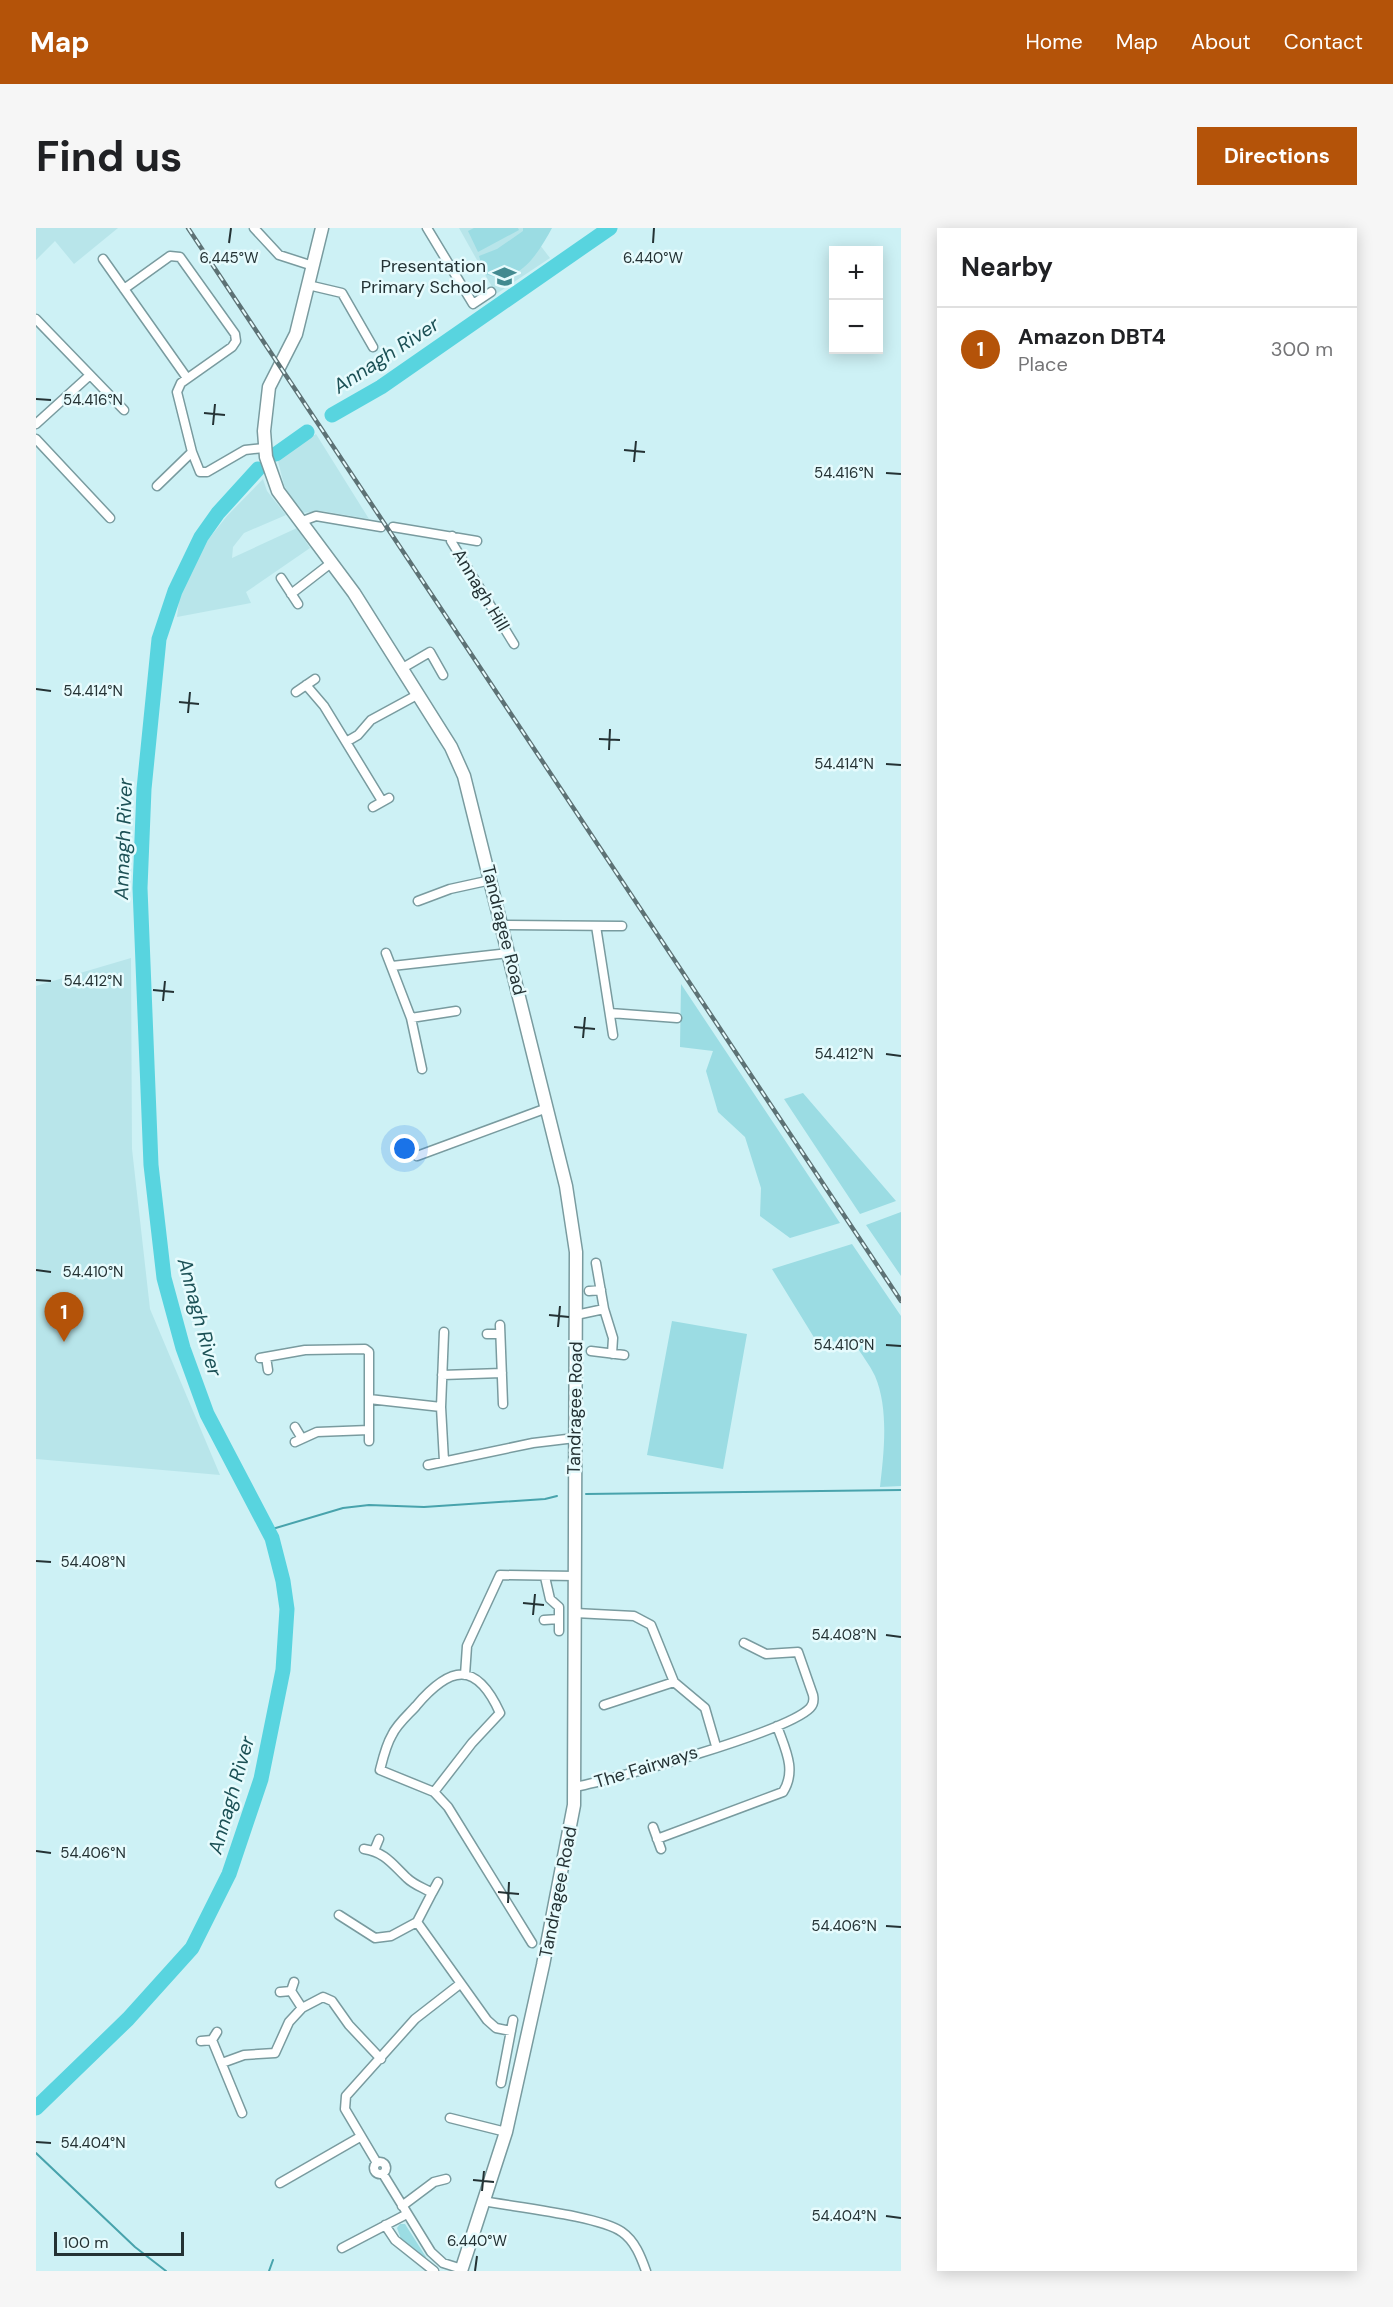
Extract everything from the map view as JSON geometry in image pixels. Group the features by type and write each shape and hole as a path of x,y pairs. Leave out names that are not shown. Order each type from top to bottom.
{"main road":[{"path":"265,453 269,387 296,334 322,228"},
{"name":"Tandragee Road","path":"265,453 278,491 354,593 451,747 464,776 547,1108 574,1230 576,1612 575,1787 571,1830 506,2132 462,2270"}],"street":[{"path":"254,228 279,255 313,266"},
{"path":"428,228 473,304 491,292"},
{"path":"124,289 170,256 180,257 235,334 236,341 232,347 187,378 177,392 192,452 200,472 207,472 244,450 265,453"},
{"path":"103,259 187,378"},
{"path":"308,285 342,293 374,347"},
{"path":"36,319 124,410"},
{"path":"36,424 90,375"},
{"path":"36,439 110,518"},
{"path":"170,489 160,484 192,452"},
{"path":"300,522 316,516 381,527"},
{"name":"Annagh Hill","path":"393,527 477,541"},
{"name":"Annagh Hill","path":"452,536 451,541 514,644"},
{"path":"291,594 331,563"},
{"path":"281,578 298,604"},
{"path":"401,669 430,652 443,675"},
{"path":"296,692 315,679"},
{"path":"306,685 324,706 386,799 373,807"},
{"path":"346,742 358,735 371,720 417,695"},
{"path":"418,900 450,889 490,880"},
{"path":"502,925 622,926"},
{"path":"596,926 613,1035"},
{"path":"392,966 509,952"},
{"path":"386,953 411,1018 422,1069"},
{"path":"411,1018 456,1011"},
{"path":"610,1013 677,1018"},
{"path":"417,1156 547,1108"},
{"path":"596,1263 604,1310 613,1338 612,1354"},
{"path":"589,1292 601,1290"},
{"path":"576,1315 604,1310"},
{"path":"487,1335 500,1329 503,1404"},
{"path":"444,1332 441,1407 444,1461"},
{"path":"268,1370 263,1358 305,1350 365,1349 369,1352 369,1441"},
{"path":"591,1351 624,1355"},
{"path":"442,1376 502,1373"},
{"path":"369,1399 441,1407"},
{"path":"295,1427 298,1440 335,1429 369,1430"},
{"path":"428,1465 533,1443 575,1438"},
{"path":"465,1675 467,1646 500,1575 576,1576"},
{"path":"545,1577 550,1599 559,1607 559,1631"},
{"name":"The Fairways","path":"576,1612 634,1616 651,1625 674,1683 705,1708 716,1746"},
{"path":"544,1620 559,1619"},
{"name":"The Fairways","path":"575,1787 777,1726 813,1705 813,1695 798,1652 766,1654 744,1643"},
{"path":"434,1792 472,1743 500,1713 490,1692 476,1678 465,1675 453,1676 435,1683 392,1734 380,1770 434,1792 448,1807 532,1943"},
{"path":"604,1705 674,1683"},
{"path":"657,1839 783,1792 790,1781 792,1771 777,1726"},
{"path":"653,1827 661,1849"},
{"path":"374,1851 379,1839"},
{"path":"364,1849 374,1851 393,1862 409,1880 432,1893"},
{"path":"339,1916 375,1938 392,1936 417,1922 438,1882"},
{"path":"417,1922 490,2024 511,2031"},
{"path":"460,1984 414,2019 381,2060 344,2100 345,2109 377,2163 374,2171 383,2174 434,2256 443,2263 462,2270"},
{"path":"280,1992 293,1986 302,2008"},
{"path":"222,2063 244,2055 275,2053 282,2031 302,2008 323,1997 330,1998 353,2031 381,2060"},
{"path":"501,2083 513,2020"},
{"path":"201,2041 215,2036 222,2063 242,2112"},
{"path":"450,2118 506,2132"},
{"path":"280,2183 360,2137"},
{"path":"342,2248 385,2225 434,2182 446,2179"},
{"path":"483,2201 589,2220 620,2230 634,2245 646,2271"},
{"path":"385,2225 395,2240 434,2271"}],"shaded area":[{"path":"36,228 118,228 74,264 55,241 36,260"},
{"name":"Presentation Primary School","path":"459,228 527,228 550,258 496,294"},
{"path":"474,228 518,228 519,230 478,252 468,231"},
{"path":"523,228 552,228 541,248 517,273 507,277 496,277 484,273 479,256 497,249 523,231"},
{"path":"316,434 369,519 322,511 301,513 297,507 284,485 277,457"},
{"path":"263,479 267,491 286,515 244,533 233,547 232,558 297,528 310,548 246,592 251,603 177,617 180,592 203,546 227,516"},
{"path":"131,958 132,1149 150,1309 220,1475 36,1459 36,986"},
{"path":"681,984 840,1223 790,1238 760,1216 761,1188 745,1137 718,1112 706,1071 713,1051 680,1047"},
{"path":"803,1093 896,1201 860,1214 784,1099"},
{"path":"901,1212 901,1276 866,1225"},
{"path":"852,1244 901,1316 901,1486 880,1487 884,1416 879,1389 871,1368 855,1344 815,1339 772,1269"},
{"path":"672,1321 747,1334 723,1469 647,1455"},
{"path":"400,2224 405,2224 426,2257 424,2259 401,2239 397,2228"}],"waterway":[{"name":"Annagh River","path":"332,415 381,387 610,228"},
{"name":"Annagh River","path":"276,454 307,432"},
{"name":"Annagh River","path":"36,2108 128,2019 192,1948 229,1874 261,1779 283,1670 287,1609 283,1581 272,1538 207,1414 183,1348 164,1278 151,1165 140,888 144,789 159,639 175,591 201,537 218,513 258,469"},
{"path":"586,1494 901,1490"},
{"path":"269,1530 343,1508 369,1505 424,1507 545,1499 557,1496"},
{"path":"36,2153 135,2247 166,2271"},
{"path":"269,2271 273,2260"}],"railway":[{"path":"188,228 901,1301"}],"place":[{"name":"Presentation Primary School","path":"504,276"},
{"name":"Amazon DBT4","path":"64,1342"}]}
